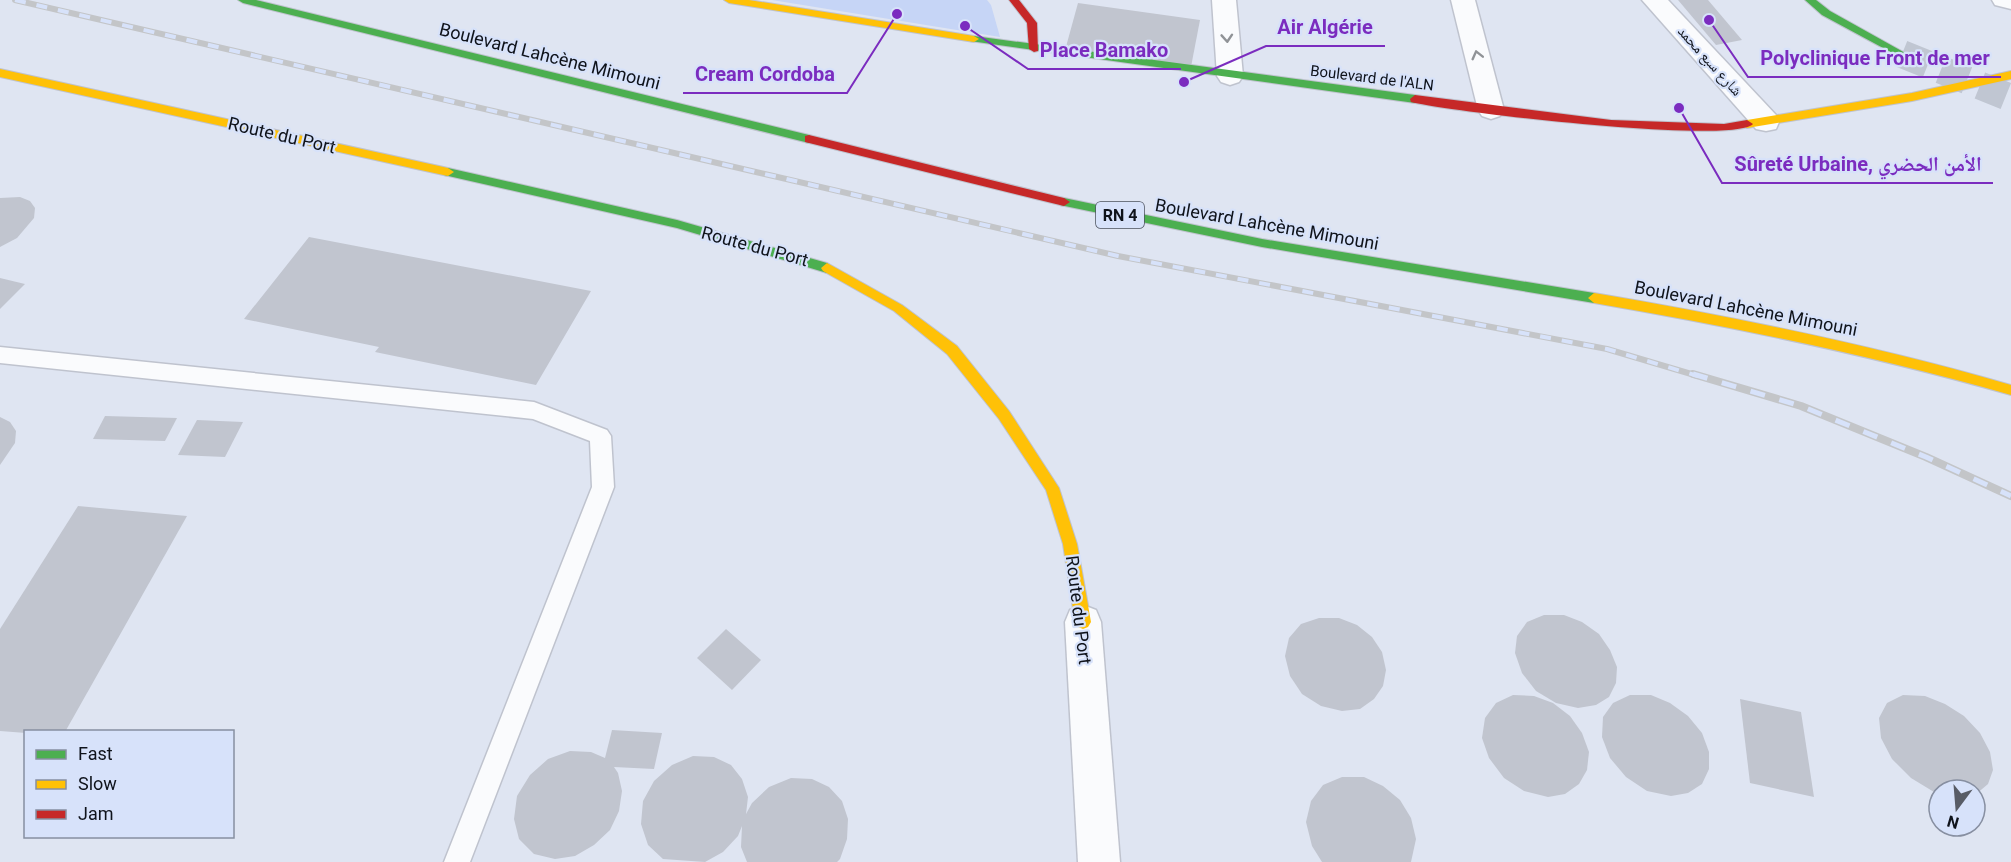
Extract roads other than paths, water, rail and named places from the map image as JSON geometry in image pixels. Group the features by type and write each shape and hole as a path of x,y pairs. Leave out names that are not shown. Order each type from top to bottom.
{"main road":[{"name":"Boulevard Lahcène Mimouni","path":"243,0 1115,213 1262,243 1731,321 1917,362 2009,389"},
{"name":"Boulevard de l'ALN","path":"729,0 1034,50 1611,124 1724,128 1912,98 2011,75"},
{"path":"1014,0 1032,23 1034,50"},
{"path":"1810,0 1826,13 1902,54"},
{"name":"Route du Port","path":"0,73 51,82 677,224 820,264 898,308 952,350 1004,415 1052,488 1070,544 1083,622"}],"street":[{"path":"1224,0 1230,76"},
{"path":"1463,0 1491,110"},
{"name":"شارع سبع محمد","path":"1654,0 1766,122"},
{"path":"2004,0 2011,1"},
{"name":"Route du Port","path":"1083,622 1099,862"}],"lane":[{"path":"0,355 534,411 600,436 603,487 457,862"}],"tunnel":[{"path":"1902,54 2011,98"}],"railway":[{"path":"15,0 1118,256 1607,349 1698,376"},
{"path":"1693,374 1801,406 1926,457 2011,496"}],"place":[{"name":"Cream Cordoba","path":"897,14"},
{"name":"Polyclinique Front de mer","path":"1709,20"},
{"name":"Place Bamako","path":"965,26"},
{"name":"Air Algérie","path":"1184,82"},
{"name":"Sûreté Urbaine, الأمن الحضري","path":"1679,108"}]}
